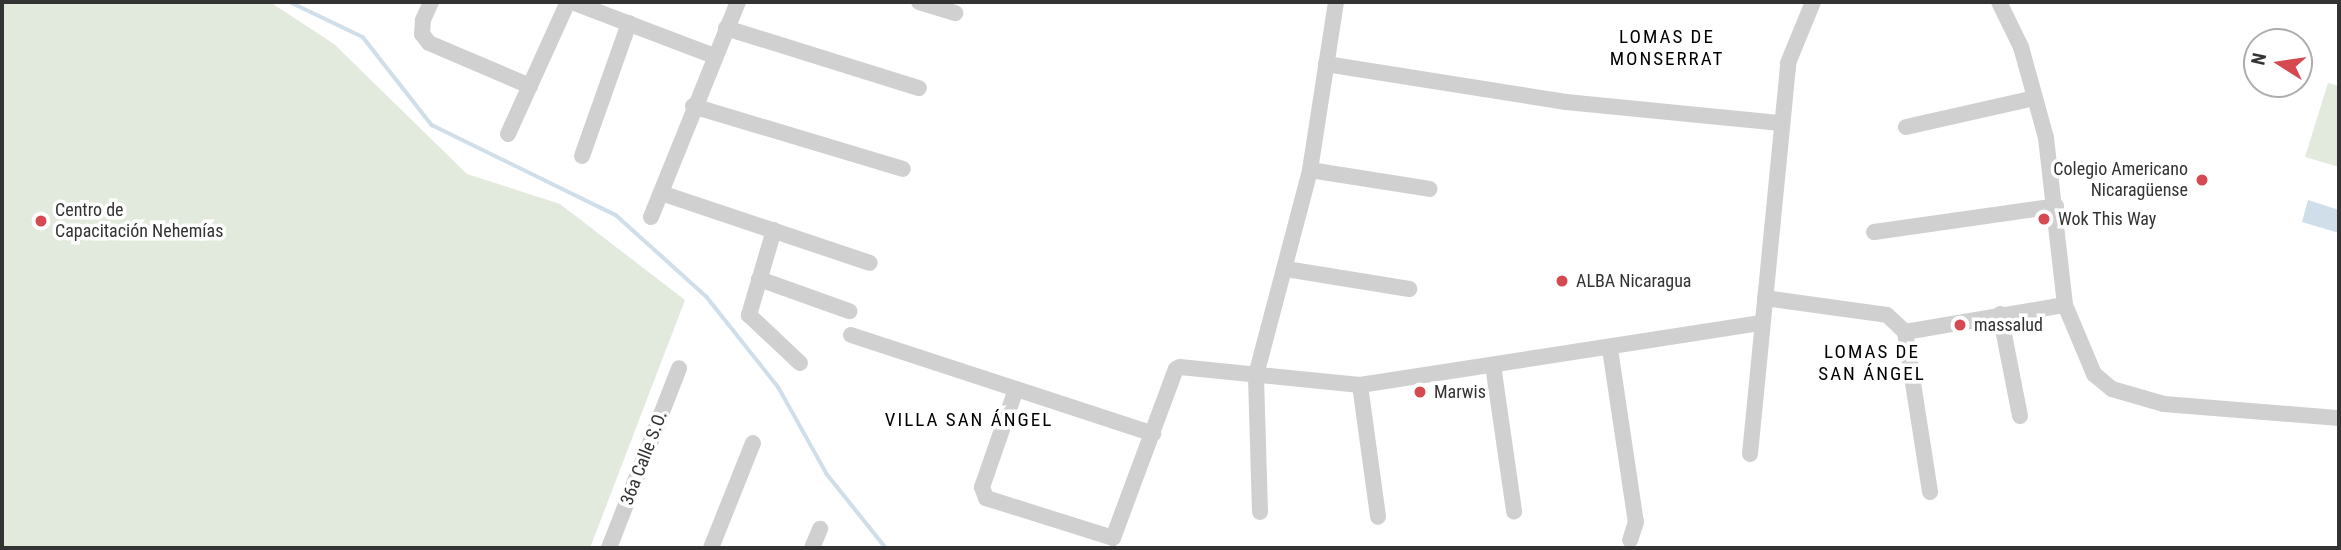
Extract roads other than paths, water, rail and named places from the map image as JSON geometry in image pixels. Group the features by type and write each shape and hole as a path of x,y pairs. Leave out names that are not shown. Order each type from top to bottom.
{"street":[{"path":"431,2 422,34 429,43 530,86"},
{"path":"508,134 570,2 714,56"},
{"path":"651,217 693,106 738,2"},
{"path":"919,2 955,13"},
{"path":"1260,513 1256,375 1310,170 1336,2"},
{"path":"1749,454 1788,63 1812,2"},
{"path":"1999,2 2021,47 2035,98 2056,206 2066,305 2084,358 2112,388 2164,404 2339,418"},
{"path":"582,156 629,23"},
{"path":"726,29 919,88"},
{"path":"1326,64 1566,102 1781,123"},
{"path":"1906,127 2035,98"},
{"path":"693,106 902,169"},
{"path":"1310,170 1430,188"},
{"path":"661,193 870,263"},
{"path":"1874,232 2056,206"},
{"path":"774,230 749,315 800,363"},
{"path":"1286,269 1409,289"},
{"path":"759,279 849,311"},
{"path":"1765,298 1887,315 1905,332 1930,492"},
{"path":"1905,332 2066,305"},
{"path":"2000,314 2020,416"},
{"path":"1016,389 982,487 990,500 1113,538 1176,369 1360,384 1610,349 1761,323"},
{"path":"851,335 1153,434"},
{"path":"1610,349 1636,522 1630,540"},
{"path":"1493,365 1514,511"},
{"name":"36a Calle S.O.","path":"609,548 679,368"},
{"path":"1360,384 1378,517"},
{"path":"711,548 753,443"},
{"path":"812,548 820,528"}],"waterway":[{"path":"290,2 363,37 432,125 616,215 707,297 779,388 827,474 886,548"}],"place":[{"name":"Colegio Americano Nicaragüense","path":"2202,180"},
{"name":"Wok This Way","path":"2044,219"},
{"name":"Centro de Capacitación Nehemías","path":"41,221"},
{"name":"ALBA Nicaragua","path":"1562,281"},
{"name":"massalud","path":"1960,325"},
{"name":"Marwis","path":"1420,392"}],"district":[{"name":"LOMAS DE MONSERRAT","path":"1667,48"},
{"name":"LOMAS DE SAN ÁNGEL","path":"1872,363"},
{"name":"VILLA SAN ÁNGEL","path":"969,420"}]}
